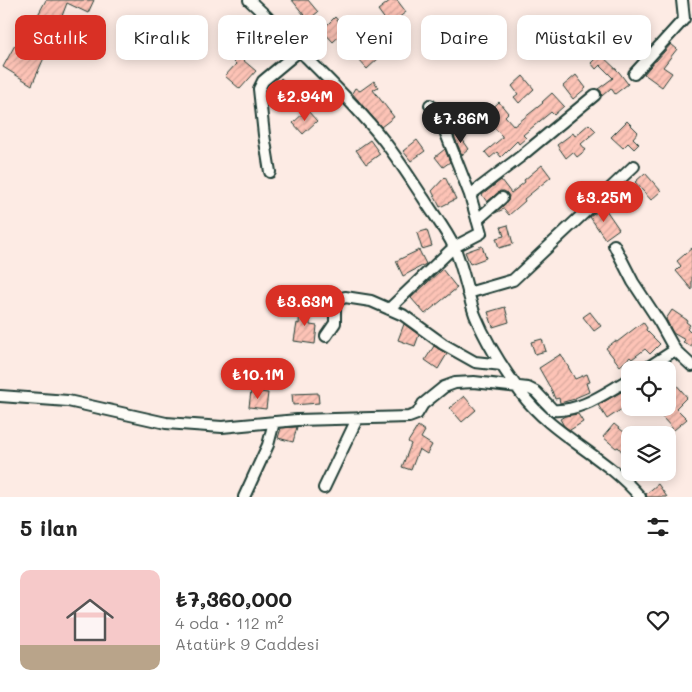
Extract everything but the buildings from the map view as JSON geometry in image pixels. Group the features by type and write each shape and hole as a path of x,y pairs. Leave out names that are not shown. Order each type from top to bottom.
{"street":[{"path":"249,0 265,15"},
{"path":"634,74 684,18 682,0"},
{"path":"270,172 259,89 263,81 288,60"},
{"path":"308,60 381,136 415,185 454,247 480,328 516,387 552,425 612,468 640,497"},
{"path":"470,195 520,157 594,95"},
{"path":"389,309 454,247 481,233 470,195 443,126 430,105"},
{"path":"468,293 513,280 634,166"},
{"path":"477,220 502,198"},
{"path":"614,245 633,282 660,322 675,350 692,365"},
{"path":"326,336 335,324 335,302 345,297 371,301 402,315 443,344 475,362 502,365"},
{"path":"658,361 675,350"},
{"path":"0,396 68,401 166,424 222,427 297,420 409,417 417,414 423,404 444,386 455,383 474,382 528,388 536,392 553,410 562,411 585,404 621,384"},
{"path":"324,488 357,419"},
{"path":"244,497 268,444 274,422"}]}
